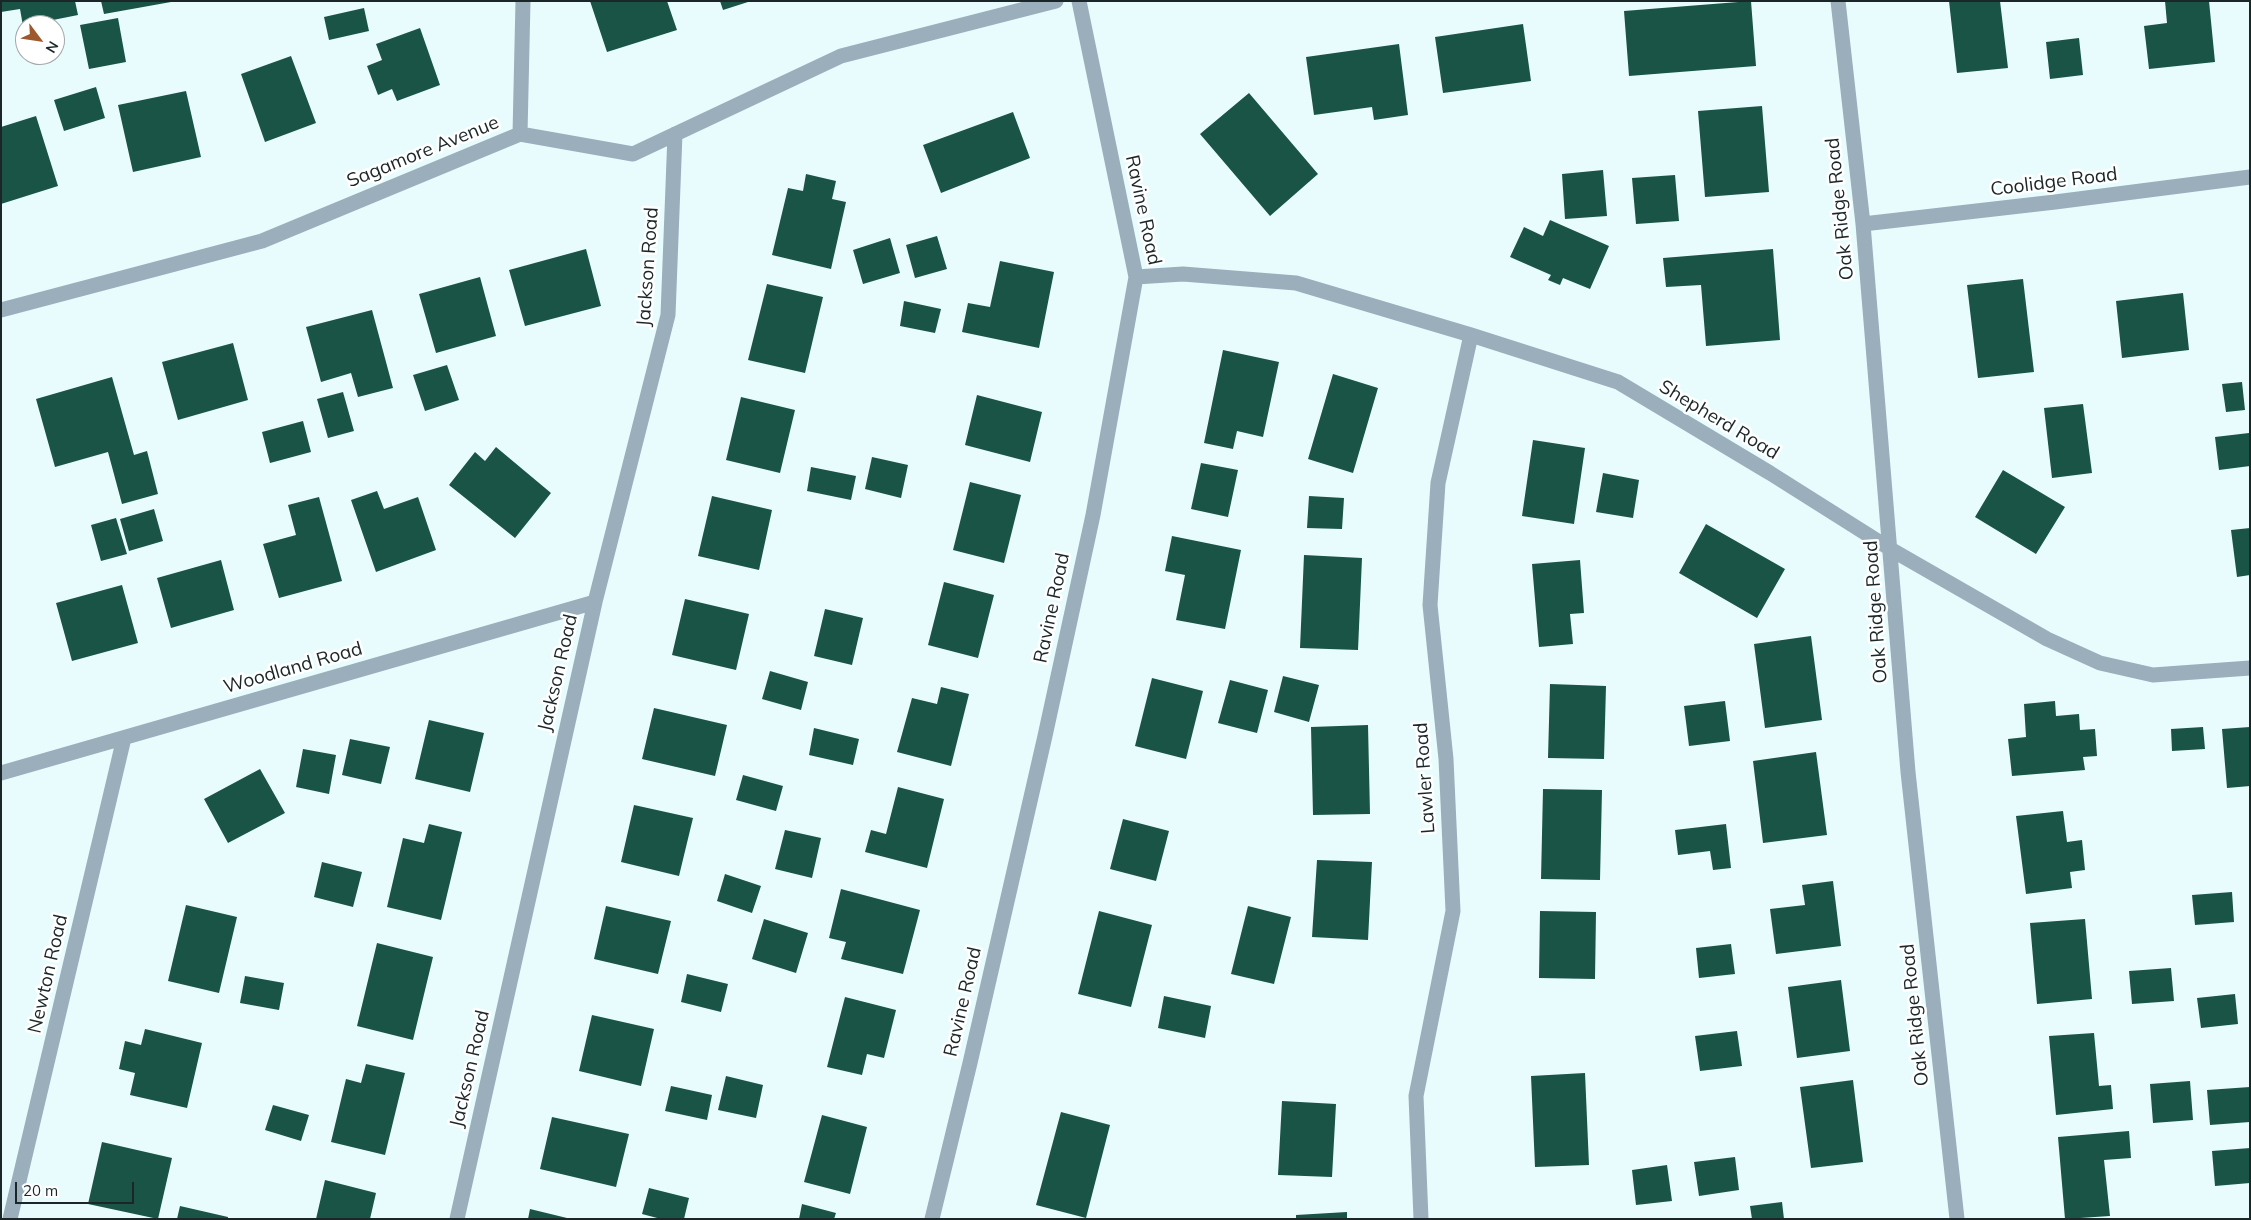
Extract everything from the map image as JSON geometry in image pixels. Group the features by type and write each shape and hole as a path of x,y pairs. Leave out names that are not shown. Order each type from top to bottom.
{"street":[{"path":"520,134 523,1"},
{"name":"Sagamore Avenue","path":"1,310 262,241 520,134 633,154 842,56 1056,1"},
{"name":"Ravine Road","path":"932,1219 1047,727 1093,515 1136,278 1079,1"},
{"name":"Oak Ridge Road","path":"1838,1 1863,224 1892,550 1908,772 1957,1219"},
{"name":"Jackson Road","path":"457,1219 595,602 668,315 676,134"},
{"name":"Coolidge Road","path":"1863,224 2250,177"},
{"name":"Shepherd Road","path":"1136,278 1183,274 1296,283 1471,335 1618,382 1770,473 1892,550 2047,639 2100,663 2153,675 2250,668"},
{"name":"Lawler Road","path":"1421,1219 1416,1096 1452,911 1446,760 1430,605 1438,483 1471,335"},
{"name":"Woodland Road","path":"1,773 595,602"},
{"name":"Newton Road","path":"10,1219 124,738"}],"building":[{"path":"1,1 75,1 78,15 65,18 65,15 21,15 20,9 1,12"},
{"path":"101,1 171,1 171,2 104,14"},
{"path":"590,1 667,1 677,30 607,52"},
{"path":"720,1 748,1 748,2 723,10"},
{"path":"1751,1 1756,66 1629,76 1624,11"},
{"path":"1949,1 2000,1 2008,68 1957,73"},
{"path":"2165,1 2209,1 2215,62 2149,69 2144,26 2167,23"},
{"path":"364,8 369,31 329,40 324,17"},
{"path":"118,18 126,62 89,69 80,25"},
{"path":"1523,24 1531,81 1443,93 1435,37"},
{"path":"420,28 440,85 397,101 392,89 378,95 367,66 382,60 376,44"},
{"path":"2079,38 2083,75 2050,79 2046,42"},
{"path":"1399,44 1408,115 1374,120 1372,107 1314,115 1306,57"},
{"path":"291,56 316,123 265,142 241,74"},
{"path":"96,87 105,118 64,131 54,100"},
{"path":"186,91 201,157 133,172 118,105"},
{"path":"1249,93 1318,174 1270,216 1200,134"},
{"path":"1762,106 1769,192 1705,197 1698,111"},
{"path":"1013,112 1030,158 941,193 923,145"},
{"path":"36,116 58,186 1,204 1,127"},
{"path":"1603,170 1607,216 1565,219 1562,174"},
{"path":"806,174 836,181 832,199 846,202 831,269 772,255 788,188 803,191"},
{"path":"1675,175 1679,221 1636,224 1632,178"},
{"path":"1550,220 1609,246 1590,289 1563,278 1560,285 1548,280 1551,275 1510,257 1524,227 1543,236"},
{"path":"937,236 947,269 915,278 906,245"},
{"path":"890,238 900,273 863,284 853,250"},
{"path":"586,249 601,306 525,326 509,270"},
{"path":"1773,249 1780,340 1706,346 1701,285 1666,287 1663,258"},
{"path":"1000,261 1054,272 1039,348 962,332 968,303 990,307"},
{"path":"480,277 496,336 436,353 419,294"},
{"path":"2023,279 2034,372 1978,378 1967,285"},
{"path":"767,284 823,297 805,373 748,360"},
{"path":"2183,293 2189,350 2122,358 2116,301"},
{"path":"904,301 941,309 935,333 900,326"},
{"path":"372,310 393,388 358,397 351,373 321,382 306,327"},
{"path":"233,343 248,400 178,420 162,362"},
{"path":"1223,350 1279,362 1263,437 1237,431 1233,449 1204,443"},
{"path":"447,365 459,400 425,411 413,375"},
{"path":"1333,374 1378,388 1353,473 1308,459"},
{"path":"112,377 134,455 147,451 158,494 122,504 108,452 55,467 36,399"},
{"path":"2242,382 2245,410 2226,412 2222,384"},
{"path":"343,392 354,431 328,438 317,399"},
{"path":"977,395 1042,412 1030,462 965,445"},
{"path":"741,397 795,410 780,473 726,460"},
{"path":"2083,404 2092,473 2052,478 2044,408"},
{"path":"303,421 311,452 270,463 262,432"},
{"path":"2249,433 2250,466 2219,470 2215,437"},
{"path":"1533,440 1585,448 1574,524 1522,516"},
{"path":"496,447 551,493 515,538 449,485 475,452 485,461"},
{"path":"872,457 908,465 901,498 865,489"},
{"path":"1201,463 1238,470 1228,517 1191,509"},
{"path":"811,467 856,476 851,500 807,491"},
{"path":"2003,470 2065,507 2036,554 1975,517"},
{"path":"1603,473 1639,480 1633,518 1596,512"},
{"path":"970,482 1021,495 1004,563 953,550"},
{"path":"377,491 384,509 418,497 436,550 376,572 351,500"},
{"path":"712,496 772,510 759,570 698,556"},
{"path":"1309,496 1344,498 1342,529 1307,528"},
{"path":"319,497 342,581 279,598 263,544 296,535 288,505"},
{"path":"154,509 163,541 129,551 120,519"},
{"path":"116,518 127,554 101,561 91,525"},
{"path":"1706,524 1785,569 1757,618 1679,573"},
{"path":"2250,528 2250,575 2237,577 2231,530"},
{"path":"1172,536 1241,550 1225,629 1176,620 1185,575 1165,571"},
{"path":"1304,555 1362,558 1358,650 1300,648"},
{"path":"221,560 234,610 171,628 157,578"},
{"path":"1580,560 1584,613 1570,614 1573,644 1539,647 1532,564"},
{"path":"944,582 994,595 978,658 928,645"},
{"path":"122,585 138,643 72,661 56,603"},
{"path":"685,599 749,614 736,670 672,655"},
{"path":"825,609 863,618 852,665 814,656"},
{"path":"1811,636 1822,720 1765,728 1754,644"},
{"path":"770,671 808,682 801,710 762,699"},
{"path":"1283,676 1319,685 1309,722 1274,712"},
{"path":"1152,678 1203,691 1186,759 1135,746"},
{"path":"1230,680 1268,690 1257,733 1218,723"},
{"path":"1550,684 1606,686 1604,759 1548,758"},
{"path":"941,687 969,694 951,766 897,752 912,698 937,704"},
{"path":"1725,701 1730,741 1689,746 1684,706"},
{"path":"2055,701 2056,716 2079,714 2080,730 2095,729 2097,756 2083,757 2085,770 2012,776 2008,739 2026,737 2024,704"},
{"path":"654,708 727,725 715,776 642,759"},
{"path":"429,720 484,733 470,792 415,779"},
{"path":"1368,725 1370,814 1313,815 1311,727"},
{"path":"2203,727 2205,749 2172,751 2171,729"},
{"path":"2250,727 2250,786 2227,788 2222,729"},
{"path":"814,728 859,739 853,765 809,755"},
{"path":"350,739 390,747 381,784 342,775"},
{"path":"303,749 336,755 329,794 296,787"},
{"path":"1816,752 1827,835 1763,843 1753,761"},
{"path":"260,769 285,813 228,843 204,799"},
{"path":"743,775 783,786 776,811 736,800"},
{"path":"898,787 944,799 927,868 865,852 871,830 886,834"},
{"path":"1543,789 1602,790 1600,880 1541,879"},
{"path":"634,805 693,818 679,876 621,862"},
{"path":"2063,811 2067,842 2082,840 2085,870 2070,872 2072,888 2026,894 2016,816"},
{"path":"1123,819 1169,831 1156,881 1110,869"},
{"path":"429,824 462,832 441,920 387,907 403,838 424,843"},
{"path":"1726,824 1731,868 1713,870 1710,851 1678,855 1675,830"},
{"path":"785,830 821,838 812,878 775,869"},
{"path":"1317,860 1372,862 1368,940 1312,937"},
{"path":"322,862 362,872 353,907 314,897"},
{"path":"725,874 761,886 752,913 717,901"},
{"path":"1833,881 1841,946 1776,954 1770,909 1805,905 1802,885"},
{"path":"841,889 920,910 903,974 841,959 846,942 829,938"},
{"path":"2232,892 2234,922 2195,925 2192,895"},
{"path":"186,905 237,917 219,993 168,981"},
{"path":"606,906 671,921 658,974 594,959"},
{"path":"1248,906 1291,917 1274,984 1231,974"},
{"path":"1099,911 1152,925 1131,1007 1078,994"},
{"path":"1540,911 1596,912 1595,979 1539,978"},
{"path":"764,919 808,933 796,973 752,959"},
{"path":"2085,919 2092,999 2037,1004 2030,923"},
{"path":"377,943 433,957 413,1040 357,1026"},
{"path":"1731,944 1735,974 1699,978 1696,948"},
{"path":"2171,968 2174,1001 2132,1004 2129,971"},
{"path":"687,974 728,984 721,1012 681,1002"},
{"path":"245,976 284,983 279,1010 240,1003"},
{"path":"1841,980 1850,1051 1797,1058 1788,987"},
{"path":"2235,994 2238,1024 2201,1028 2197,998"},
{"path":"1164,996 1211,1006 1205,1038 1158,1028"},
{"path":"845,997 896,1010 884,1058 867,1054 862,1075 827,1067"},
{"path":"592,1015 654,1029 641,1086 579,1071"},
{"path":"145,1029 202,1043 187,1108 130,1095 135,1073 119,1069 125,1041 141,1045"},
{"path":"1737,1031 1742,1066 1700,1071 1695,1036"},
{"path":"2094,1033 2099,1086 2111,1085 2113,1109 2056,1115 2049,1036"},
{"path":"366,1064 405,1073 385,1155 331,1142 346,1079 361,1083"},
{"path":"1585,1073 1589,1165 1535,1167 1531,1076"},
{"path":"726,1076 763,1085 756,1118 718,1110"},
{"path":"1853,1080 1863,1162 1811,1168 1800,1087"},
{"path":"2190,1081 2193,1120 2153,1123 2150,1084"},
{"path":"671,1086 712,1095 707,1120 665,1111"},
{"path":"2250,1087 2250,1122 2210,1125 2207,1090"},
{"path":"1282,1101 1336,1104 1332,1177 1278,1175"},
{"path":"273,1105 309,1115 301,1141 265,1130"},
{"path":"1061,1112 1110,1125 1086,1218 1036,1205"},
{"path":"822,1115 867,1127 850,1194 804,1182"},
{"path":"552,1117 629,1134 616,1187 540,1169"},
{"path":"2129,1131 2131,1158 2104,1160 2110,1216 2065,1219 2058,1137"},
{"path":"102,1142 172,1158 158,1219 88,1204"},
{"path":"2250,1148 2250,1183 2215,1186 2212,1151"},
{"path":"1735,1157 1739,1190 1699,1196 1694,1162"},
{"path":"1667,1165 1672,1201 1636,1205 1632,1170"},
{"path":"325,1180 376,1193 370,1219 316,1219"},
{"path":"649,1188 689,1198 684,1219 661,1219 642,1214"},
{"path":"1782,1202 1784,1219 1752,1219 1750,1206"},
{"path":"802,1204 836,1213 834,1219 799,1219"},
{"path":"180,1206 228,1217 228,1219 177,1219"},
{"path":"530,1209 567,1218 567,1219 528,1219"},
{"path":"1347,1212 1347,1219 1296,1219 1296,1215"}]}
